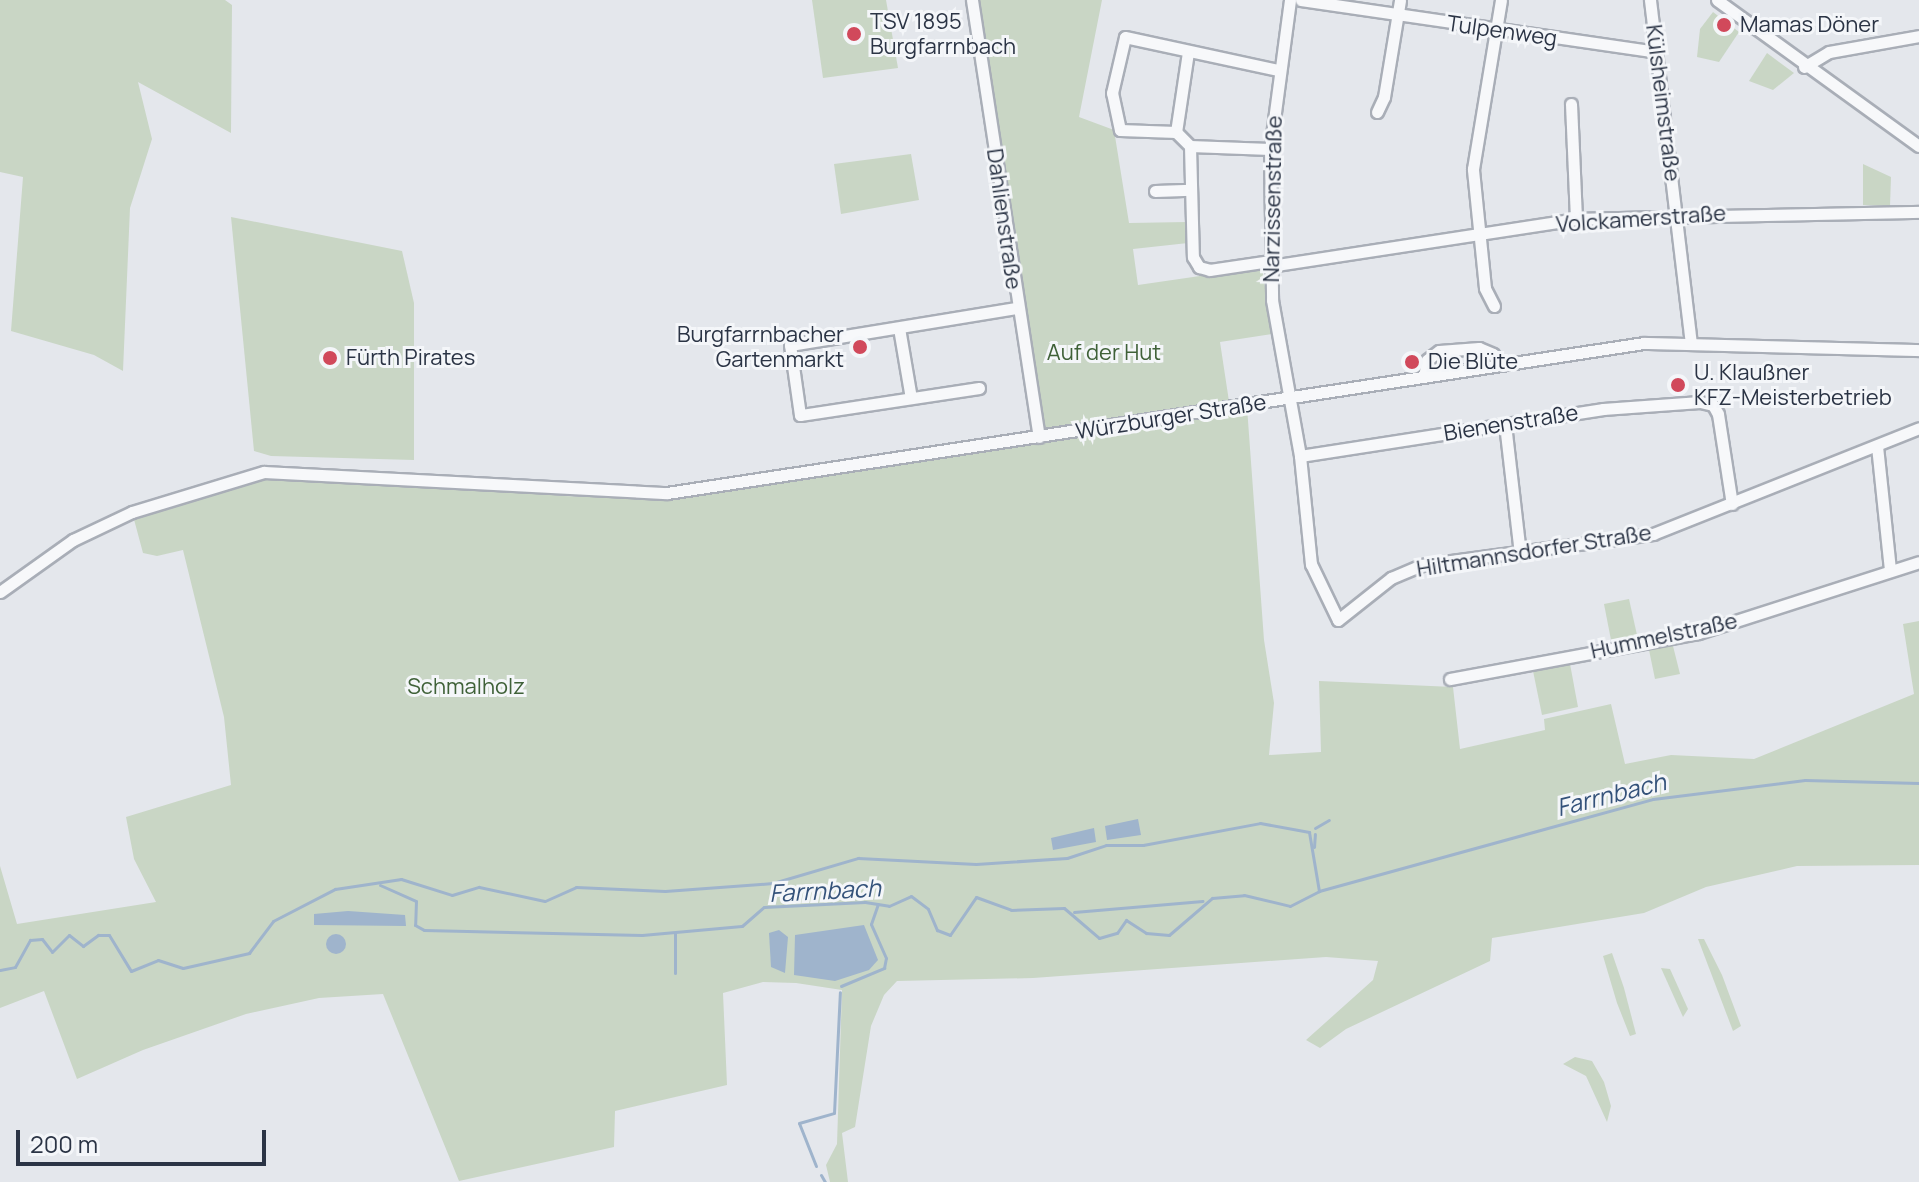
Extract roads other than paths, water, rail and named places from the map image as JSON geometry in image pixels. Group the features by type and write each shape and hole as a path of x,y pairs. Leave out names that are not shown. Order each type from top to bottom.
{"street":[{"name":"Dahlienstraße","path":"972,0 1016,308 1039,437"},
{"name":"Narzissenstraße","path":"1290,0 1278,70 1270,149 1270,264 1300,456 1311,564 1338,620"},
{"name":"Tulpenweg","path":"1301,0 1656,52"},
{"path":"1377,112 1400,0"},
{"path":"1494,306 1485,288 1477,236 1473,169 1501,0"},
{"path":"1717,0 1804,67 1919,146"},
{"name":"Külsheimstraße","path":"1652,2 1691,344"},
{"path":"1804,67 1829,52 1919,36"},
{"path":"1270,149 1190,146 1176,132 1120,130 1112,93 1125,37 1278,70"},
{"path":"1176,132 1188,52"},
{"path":"1571,104 1576,219"},
{"path":"1155,191 1191,190 1190,146"},
{"name":"Volckamerstraße","path":"1191,190 1193,257 1199,267 1210,270 1477,236 1576,219 1919,212"},
{"path":"979,388 800,415 790,345 1016,308"},
{"path":"899,328 911,398"},
{"name":"Würzburger Straße","path":"0,592 73,540 132,512 217,483 264,472 424,476 625,494 667,493 1644,343 1919,350"},
{"path":"1424,377 1427,360 1439,351 1479,348 1493,354 1499,364"},
{"name":"Bienenstraße","path":"1300,456 1658,403 1700,402 1713,405 1718,414 1732,504"},
{"path":"1505,424 1520,553"},
{"name":"Hiltmannsdorfer Straße","path":"1338,620 1369,592 1412,569 1653,534 1919,428"},
{"path":"1877,446 1890,570"},
{"name":"Hummelstraße","path":"1450,679 1698,633 1919,562"}],"water":[{"path":"1138,819 1141,835 1107,840 1105,826"},
{"path":"1094,828 1096,842 1053,850 1051,838"},
{"path":"348,911 405,915 406,926 314,925 314,914"},
{"path":"864,925 878,960 869,970 835,981 794,975 795,935"},
{"path":"779,930 788,937 785,973 771,967 769,933"},
{"path":"336,934 343,937 346,944 343,951 336,954 329,951 326,944 329,937"}],"waterway":[{"name":"Farrnbach","path":"380,885 416,901 415,925 424,930 642,935 742,926 764,907 865,902 889,906 911,896 928,909 937,930 950,935 976,897 1011,910 1064,908 1099,938 1117,933 1126,920 1146,933 1169,935 1212,898 1244,895 1290,906 1319,891 1653,799 1805,780 1919,783"},
{"path":"1315,828 1329,820"},
{"name":"Farrnbach","path":"0,970 15,967 30,940 42,939 52,952 69,935 83,946 98,935 109,935 131,971 158,960 183,968 249,953 273,921 335,889 401,879 452,895 479,887 545,901 576,887 665,891 773,883 858,858 976,864 1067,858 1106,845 1143,845 1260,823 1309,832 1319,891"},
{"path":"1314,847 1315,834"},
{"path":"1074,912 1203,901"},
{"path":"841,986 884,968 886,958 871,924 878,904"},
{"path":"675,933 675,973"},
{"path":"816,1166 799,1123 834,1113 840,992"},
{"path":"821,1175 825,1182"}],"place":[{"name":"Mamas Döner","path":"1724,25"},
{"name":"TSV 1895 Burgfarrnbach","path":"854,34"},
{"name":"Burgfarrnbacher Gartenmarkt","path":"860,347"},
{"name":"Fürth Pirates","path":"330,358"},
{"name":"Die Blüte","path":"1412,362"},
{"name":"U. Klaußner KFZ-Meisterbetrieb","path":"1678,385"}],"park label":[{"name":"Auf der Hut","path":"1104,353"},
{"name":"Schmalholz","path":"466,687"}]}
